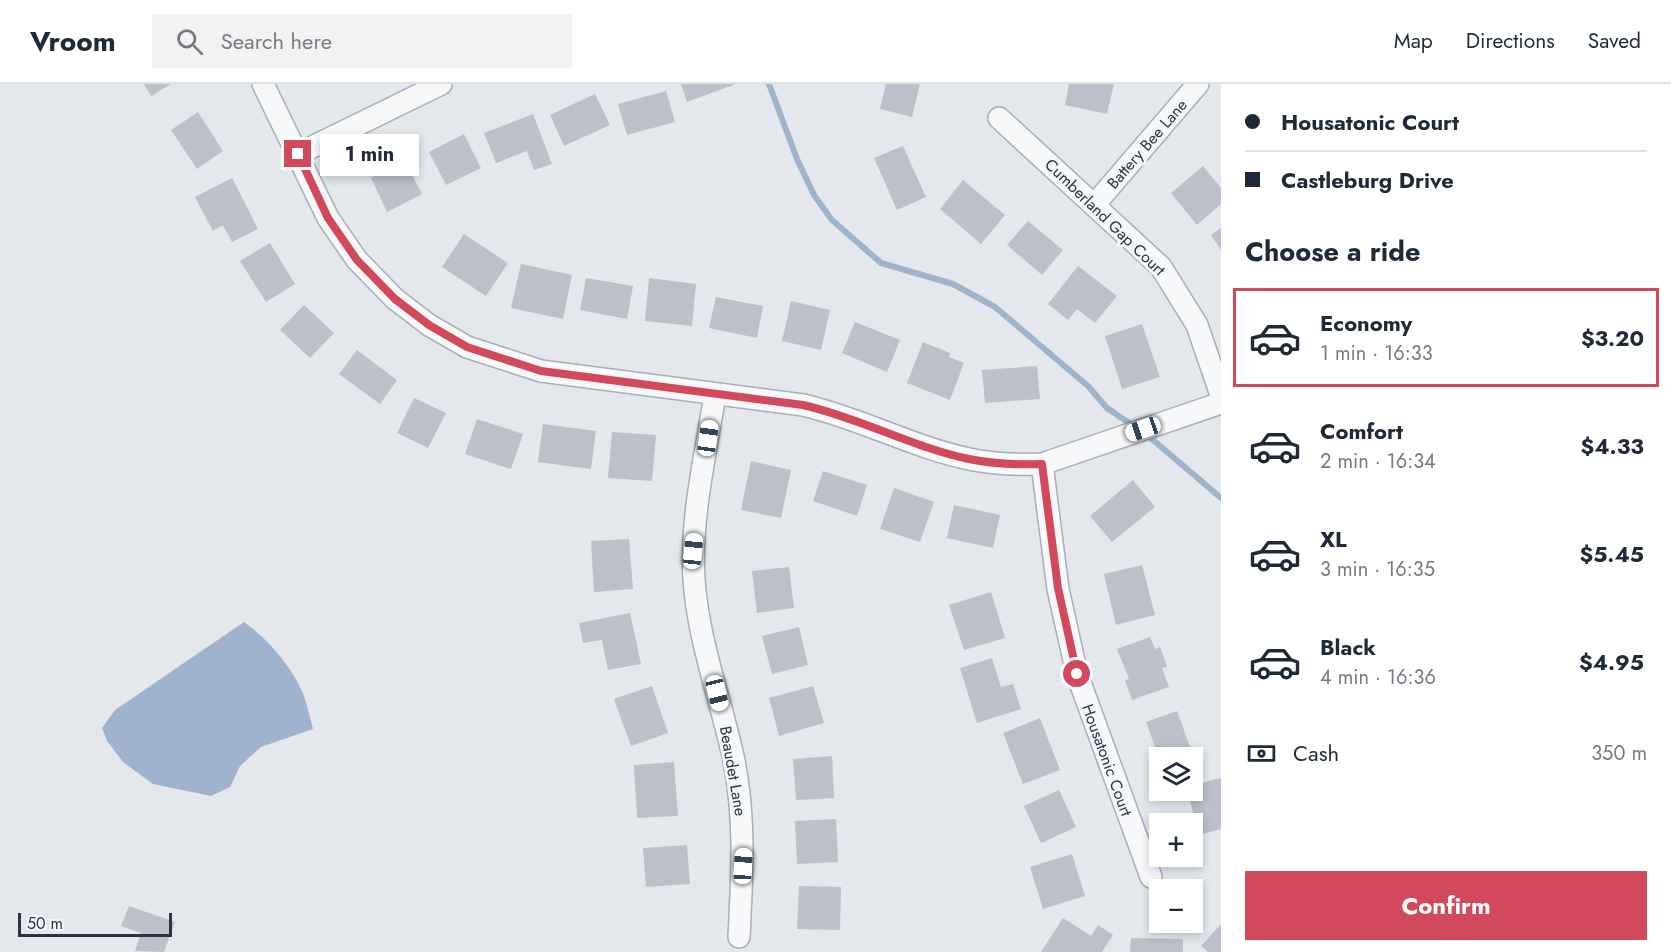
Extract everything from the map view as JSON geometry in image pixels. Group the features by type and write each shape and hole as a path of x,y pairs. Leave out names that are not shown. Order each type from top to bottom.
{"street":[{"path":"263,84 328,218 357,260 395,299 429,325 467,347 541,371 803,405 837,413 967,459 998,464 1042,464 1221,404"},
{"path":"298,154 441,84"},
{"name":"Battery Bee Lane","path":"1095,204 1198,84"},
{"name":"Cumberland Gap Court","path":"999,118 1161,267 1181,295 1197,326 1221,395"},
{"name":"Beaudet Lane","path":"715,394 696,520 694,578 697,613 739,790 744,846 739,937"},
{"name":"Housatonic Court","path":"1042,464 1058,588 1077,674 1151,877"}],"water":[{"path":"244,622 286,663 303,693 313,729 261,747 240,766 230,787 211,796 153,784 123,762 107,741 102,728 115,710"}],"building":[{"path":"144,84 171,84 151,96"},
{"path":"681,84 736,84 687,102"},
{"path":"886,84 920,84 912,117 880,109"},
{"path":"1069,84 1114,84 1107,114 1065,105"},
{"path":"666,91 675,122 627,135 618,104"},
{"path":"595,94 610,125 564,146 550,115"},
{"path":"198,112 223,151 197,169 171,130"},
{"path":"533,114 552,164 534,170 527,151 496,163 484,133"},
{"path":"464,134 481,168 446,185 429,152"},
{"path":"903,146 926,197 897,210 874,158"},
{"path":"405,161 422,194 387,212 371,178"},
{"path":"1203,166 1221,188 1221,204 1197,225 1171,193"},
{"path":"232,178 258,229 232,242 223,225 213,231 195,197"},
{"path":"963,180 1005,215 981,244 940,209"},
{"path":"1028,221 1063,250 1042,275 1007,245"},
{"path":"1221,228 1221,250 1211,235"},
{"path":"464,234 508,263 486,296 442,267"},
{"path":"270,243 295,284 266,302 240,261"},
{"path":"521,264 572,275 563,319 511,308"},
{"path":"1078,266 1117,296 1095,323 1077,309 1068,320 1048,304"},
{"path":"586,278 633,286 627,319 580,310"},
{"path":"649,278 696,284 692,326 645,321"},
{"path":"716,297 763,306 757,338 709,328"},
{"path":"791,301 830,310 821,350 782,341"},
{"path":"304,305 334,333 310,358 280,330"},
{"path":"855,322 900,340 887,372 842,353"},
{"path":"1142,324 1160,377 1122,389 1105,336"},
{"path":"923,342 950,353 949,357 964,363 950,400 907,383"},
{"path":"357,350 397,380 380,404 339,374"},
{"path":"1037,366 1040,399 985,403 982,370"},
{"path":"414,398 446,413 428,448 397,433"},
{"path":"477,419 523,434 511,469 465,454"},
{"path":"543,424 596,431 591,469 538,462"},
{"path":"612,432 656,435 652,481 608,478"},
{"path":"751,461 791,470 781,518 741,510"},
{"path":"823,471 867,485 857,516 813,501"},
{"path":"1133,480 1155,507 1112,542 1090,516"},
{"path":"894,488 934,502 920,542 880,529"},
{"path":"954,505 1000,515 993,548 947,538"},
{"path":"629,539 633,589 594,592 591,541"},
{"path":"1142,565 1155,615 1116,625 1104,574"},
{"path":"789,567 794,608 757,613 752,571"},
{"path":"991,592 1005,638 964,650 949,605"},
{"path":"630,613 641,664 608,670 602,640 583,643 579,623"},
{"path":"799,627 808,665 772,674 762,636"},
{"path":"1150,637 1155,649 1160,647 1167,667 1162,668 1169,687 1132,700 1125,680 1129,679 1117,649"},
{"path":"992,658 1001,687 1013,684 1021,709 977,723 960,668"},
{"path":"652,686 668,733 631,746 614,699"},
{"path":"813,686 824,723 779,736 769,698"},
{"path":"1177,711 1190,747 1155,747 1146,722"},
{"path":"1040,718 1060,770 1023,784 1003,733"},
{"path":"832,756 834,798 796,800 793,759"},
{"path":"674,762 678,816 637,818 634,765"},
{"path":"1221,778 1221,829 1203,834 1203,813 1193,813 1190,801 1203,801 1203,782"},
{"path":"1059,790 1076,827 1041,843 1024,806"},
{"path":"836,819 838,862 797,864 795,821"},
{"path":"687,845 690,884 646,887 643,848"},
{"path":"1072,854 1085,896 1043,909 1030,867"},
{"path":"799,886 841,887 840,930 797,929"},
{"path":"129,906 175,922 164,952 135,951 141,933 121,926"},
{"path":"1063,918 1091,936 1098,925 1113,935 1102,952 1041,952"},
{"path":"1221,924 1221,952 1208,952 1201,946"},
{"path":"1131,938 1183,939 1183,952 1130,952"}],"waterway":[{"path":"769,84 797,159 814,195 832,220 881,263 953,284 995,307 1088,386 1107,408 1135,427"},
{"path":"1146,434 1221,498"}],"route":[{"path":"298,154 328,218 357,260 395,299 429,325 467,347 541,371 803,405 837,413 967,459 1015,465 1042,464 1058,588 1077,674"}]}
